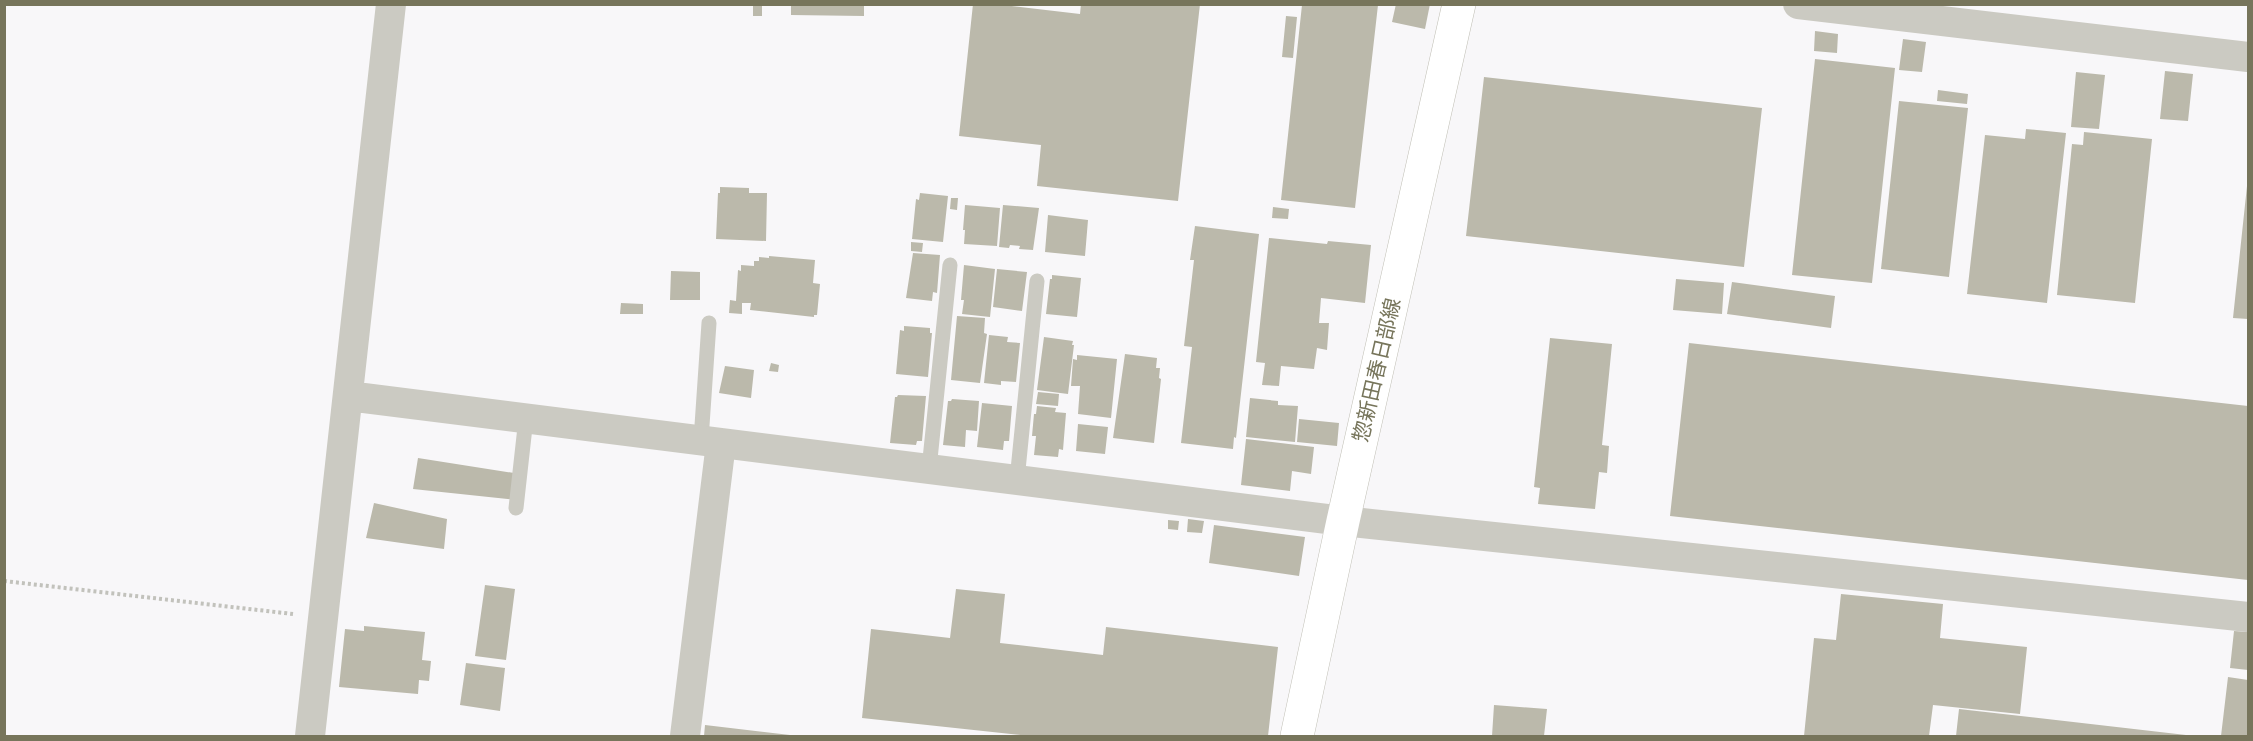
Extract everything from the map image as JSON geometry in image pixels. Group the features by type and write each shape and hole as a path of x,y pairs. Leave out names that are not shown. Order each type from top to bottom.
{"main road":[{"name":"惣新田春日部線","path":"1297,736 1459,4"}],"street":[{"path":"310,736 391,4"},
{"path":"1798,4 2248,57"},
{"path":"348,396 1343,520 2248,617"},
{"path":"685,736 711,441"}],"lane":[{"path":"929,469 950,265"},
{"path":"1017,480 1037,281"},
{"path":"710,323 711,441"},
{"path":"516,508 526,418"}],"path":[{"path":"4,581 322,617"}],"building":[{"path":"753,4 762,4 762,16 753,16"},
{"path":"791,4 864,4 864,16 791,15"},
{"path":"973,4 995,4 1080,14 1081,4 1200,4 1178,201 1037,186 1041,145 959,136"},
{"path":"1396,4 1430,4 1425,29 1392,22"},
{"path":"1302,5 1378,5 1355,208 1281,200"},
{"path":"1286,16 1297,17 1293,58 1282,57"},
{"path":"1815,31 1838,34 1837,53 1814,51"},
{"path":"1903,39 1926,42 1922,72 1899,70"},
{"path":"1815,59 1895,68 1872,283 1792,275"},
{"path":"2165,71 2193,74 2188,121 2160,119"},
{"path":"2076,72 2105,75 2099,129 2071,127"},
{"path":"1484,77 1762,108 1744,267 1466,236"},
{"path":"1938,90 1968,94 1967,104 1937,101"},
{"path":"1899,101 1968,108 1949,277 1881,269"},
{"path":"2026,129 2066,133 2047,303 1967,294 1985,135 2025,139"},
{"path":"2084,132 2152,139 2135,303 2057,295 2072,144 2083,145"},
{"path":"2248,186 2248,319 2233,318"},
{"path":"720,187 749,188 749,193 767,193 766,241 716,239"},
{"path":"920,193 948,196 943,242 912,239 916,199 919,200"},
{"path":"951,198 958,198 957,210 950,209"},
{"path":"965,205 1000,208 997,246 964,244"},
{"path":"1003,205 1039,208 1033,250 1019,249 1020,246 1010,245 1009,248 999,247"},
{"path":"1273,207 1289,209 1288,219 1272,218"},
{"path":"1048,215 1088,220 1085,256 1045,252"},
{"path":"1195,226 1259,234 1233,449 1181,443 1192,347 1184,346 1194,260 1190,260"},
{"path":"1269,238 1327,244 1328,241 1371,245 1365,303 1321,298 1319,323 1329,323 1327,350 1317,348 1314,369 1281,366 1279,386 1262,385 1265,363 1256,362"},
{"path":"911,242 923,243 922,252 911,251"},
{"path":"913,253 940,255 937,293 933,292 932,301 906,298"},
{"path":"769,256 815,260 813,283 820,284 817,315 814,317 750,310 751,303 742,303 742,314 729,313 730,300 736,301 738,270 741,271 741,265 754,266 754,261 759,261 759,257 769,258"},
{"path":"964,265 995,269 990,317 962,314"},
{"path":"997,269 1027,272 1022,311 993,307"},
{"path":"671,271 700,272 700,300 670,300"},
{"path":"1052,275 1081,278 1077,317 1046,314"},
{"path":"1676,279 1724,283 1722,314 1673,310"},
{"path":"1732,282 1835,296 1831,328 1727,314"},
{"path":"621,303 643,304 643,314 620,314"},
{"path":"957,316 985,318 984,333 987,334 980,383 951,380"},
{"path":"904,326 930,328 930,333 932,333 928,377 896,374 900,330 904,331"},
{"path":"989,335 1008,337 1007,342 1020,343 1016,382 1001,381 1001,385 984,383"},
{"path":"1044,337 1073,341 1068,394 1037,390"},
{"path":"1550,338 1612,344 1602,445 1609,446 1607,473 1599,472 1595,509 1538,504 1540,488 1534,487"},
{"path":"1689,343 2248,406 2248,580 1670,516"},
{"path":"1125,354 1157,358 1156,368 1160,368 1159,378 1161,379 1154,443 1113,438"},
{"path":"1077,355 1117,359 1111,418 1078,414 1080,386 1071,386 1073,359 1077,360"},
{"path":"771,363 779,365 778,372 769,371"},
{"path":"725,366 754,370 751,398 719,393"},
{"path":"1038,392 1059,394 1058,406 1036,404"},
{"path":"898,395 926,396 922,441 917,441 916,445 890,443 895,397"},
{"path":"1250,398 1278,401 1278,405 1298,406 1295,442 1246,437"},
{"path":"952,399 979,401 977,431 966,430 965,447 943,445 948,401"},
{"path":"982,403 1012,406 1009,441 1004,441 1003,450 977,447"},
{"path":"1037,406 1056,408 1055,412 1066,413 1063,450 1059,449 1058,457 1034,455 1036,436 1032,436"},
{"path":"1299,419 1339,423 1337,446 1297,442"},
{"path":"1078,424 1108,427 1105,454 1076,451"},
{"path":"1246,439 1314,447 1311,474 1292,471 1290,491 1241,485"},
{"path":"418,458 520,474 517,500 413,489"},
{"path":"374,503 447,519 444,549 366,538"},
{"path":"1188,519 1204,521 1202,533 1187,532"},
{"path":"1168,520 1179,521 1178,530 1168,529"},
{"path":"1214,525 1305,537 1299,576 1209,563"},
{"path":"485,585 515,589 506,660 475,656"},
{"path":"956,589 1005,594 1000,643 1103,655 1106,627 1278,647 1268,736 1030,736 862,718 871,629 950,638"},
{"path":"1841,594 1943,604 1940,638 2027,647 2020,714 1933,705 1929,736 1804,736 1814,638 1836,640"},
{"path":"364,626 425,632 422,660 431,661 429,681 419,680 418,694 339,687 345,629 364,631"},
{"path":"2234,631 2248,632 2248,670 2230,668"},
{"path":"466,663 505,668 500,711 460,705"},
{"path":"2228,677 2248,680 2248,736 2221,736"},
{"path":"1494,705 1547,709 1544,736 1492,736"},
{"path":"1959,709 2186,735 2186,736 1956,736"},
{"path":"705,725 790,735 790,736 704,736"}]}
